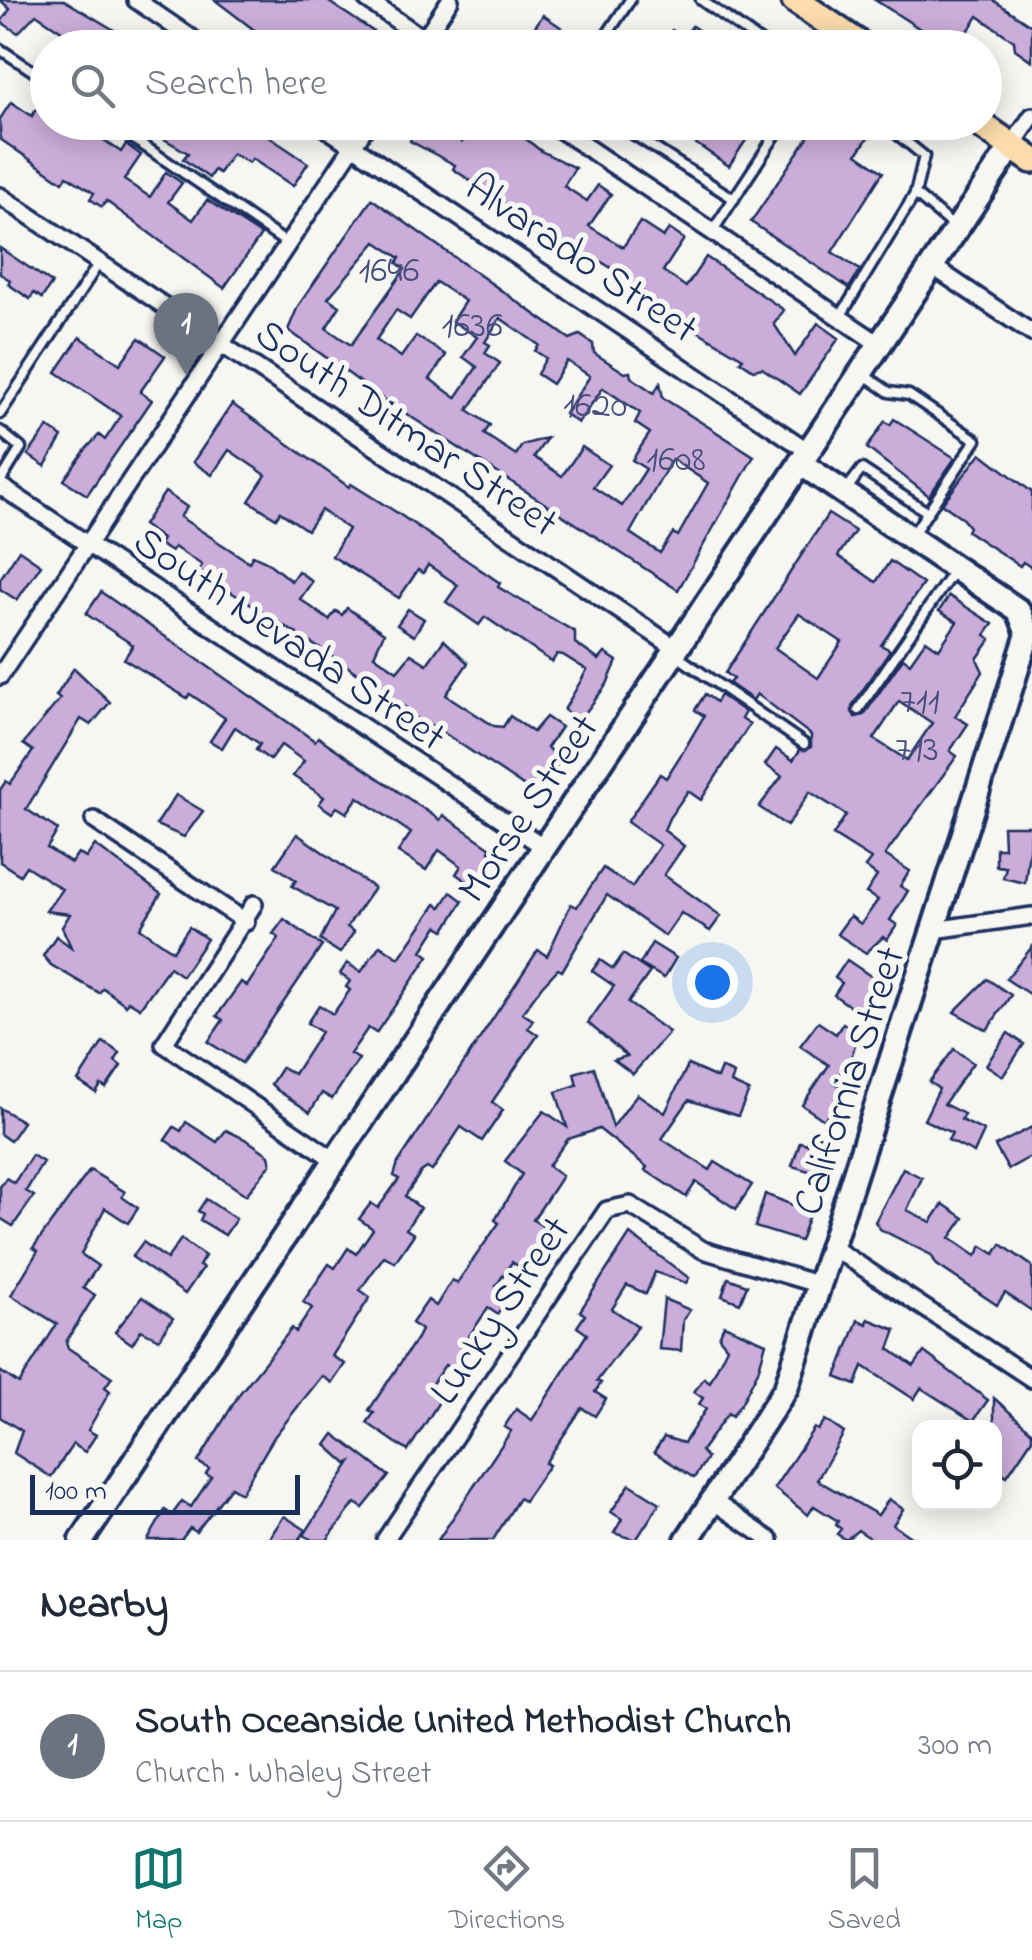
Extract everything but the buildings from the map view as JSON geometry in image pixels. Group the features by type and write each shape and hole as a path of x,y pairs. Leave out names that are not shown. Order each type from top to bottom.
{"main road":[{"path":"795,0 832,30"}],"street":[{"path":"136,0 180,30"},
{"path":"367,0 407,30"},
{"path":"435,30 450,0"},
{"name":"Morse Street","path":"82,1540 956,229 1022,153 1032,116"},
{"name":"Alvarado Street","path":"342,140 804,457 844,493 1019,611 1028,623"},
{"path":"0,676 357,140"},
{"path":"576,140 880,344"},
{"name":"South Ditmar Street","path":"0,196 675,651"},
{"path":"932,266 1032,333"},
{"name":"South Nevada Street","path":"0,484 544,847"},
{"name":"California Street","path":"687,1540 786,1388 1028,634 1028,623"},
{"path":"0,642 15,653"},
{"path":"94,820 246,922"},
{"path":"254,904 246,922 164,1044 336,1161"},
{"path":"934,930 1032,916"},
{"name":"Lucky Street","path":"385,1540 607,1210 630,1205 703,1250 820,1284"},
{"path":"832,1247 1032,1379"},
{"path":"713,1501 770,1540"}],"lane":[{"path":"610,30 630,0"},
{"path":"701,0 744,30"},
{"path":"0,48 30,69"},
{"path":"135,140 288,244"},
{"path":"642,140 734,199"},
{"path":"712,232 772,140"},
{"path":"840,318 915,194 924,156 904,140"},
{"path":"915,194 956,229"},
{"path":"0,414 99,264"},
{"path":"860,372 889,392 909,395 976,440 910,538"},
{"path":"0,431 21,448 0,484"},
{"path":"844,493 862,469 928,512"},
{"path":"858,710 956,568"},
{"path":"675,651 804,744"}],"place":[{"name":"South Oceanside United Methodist Church","path":"186,375"}]}
